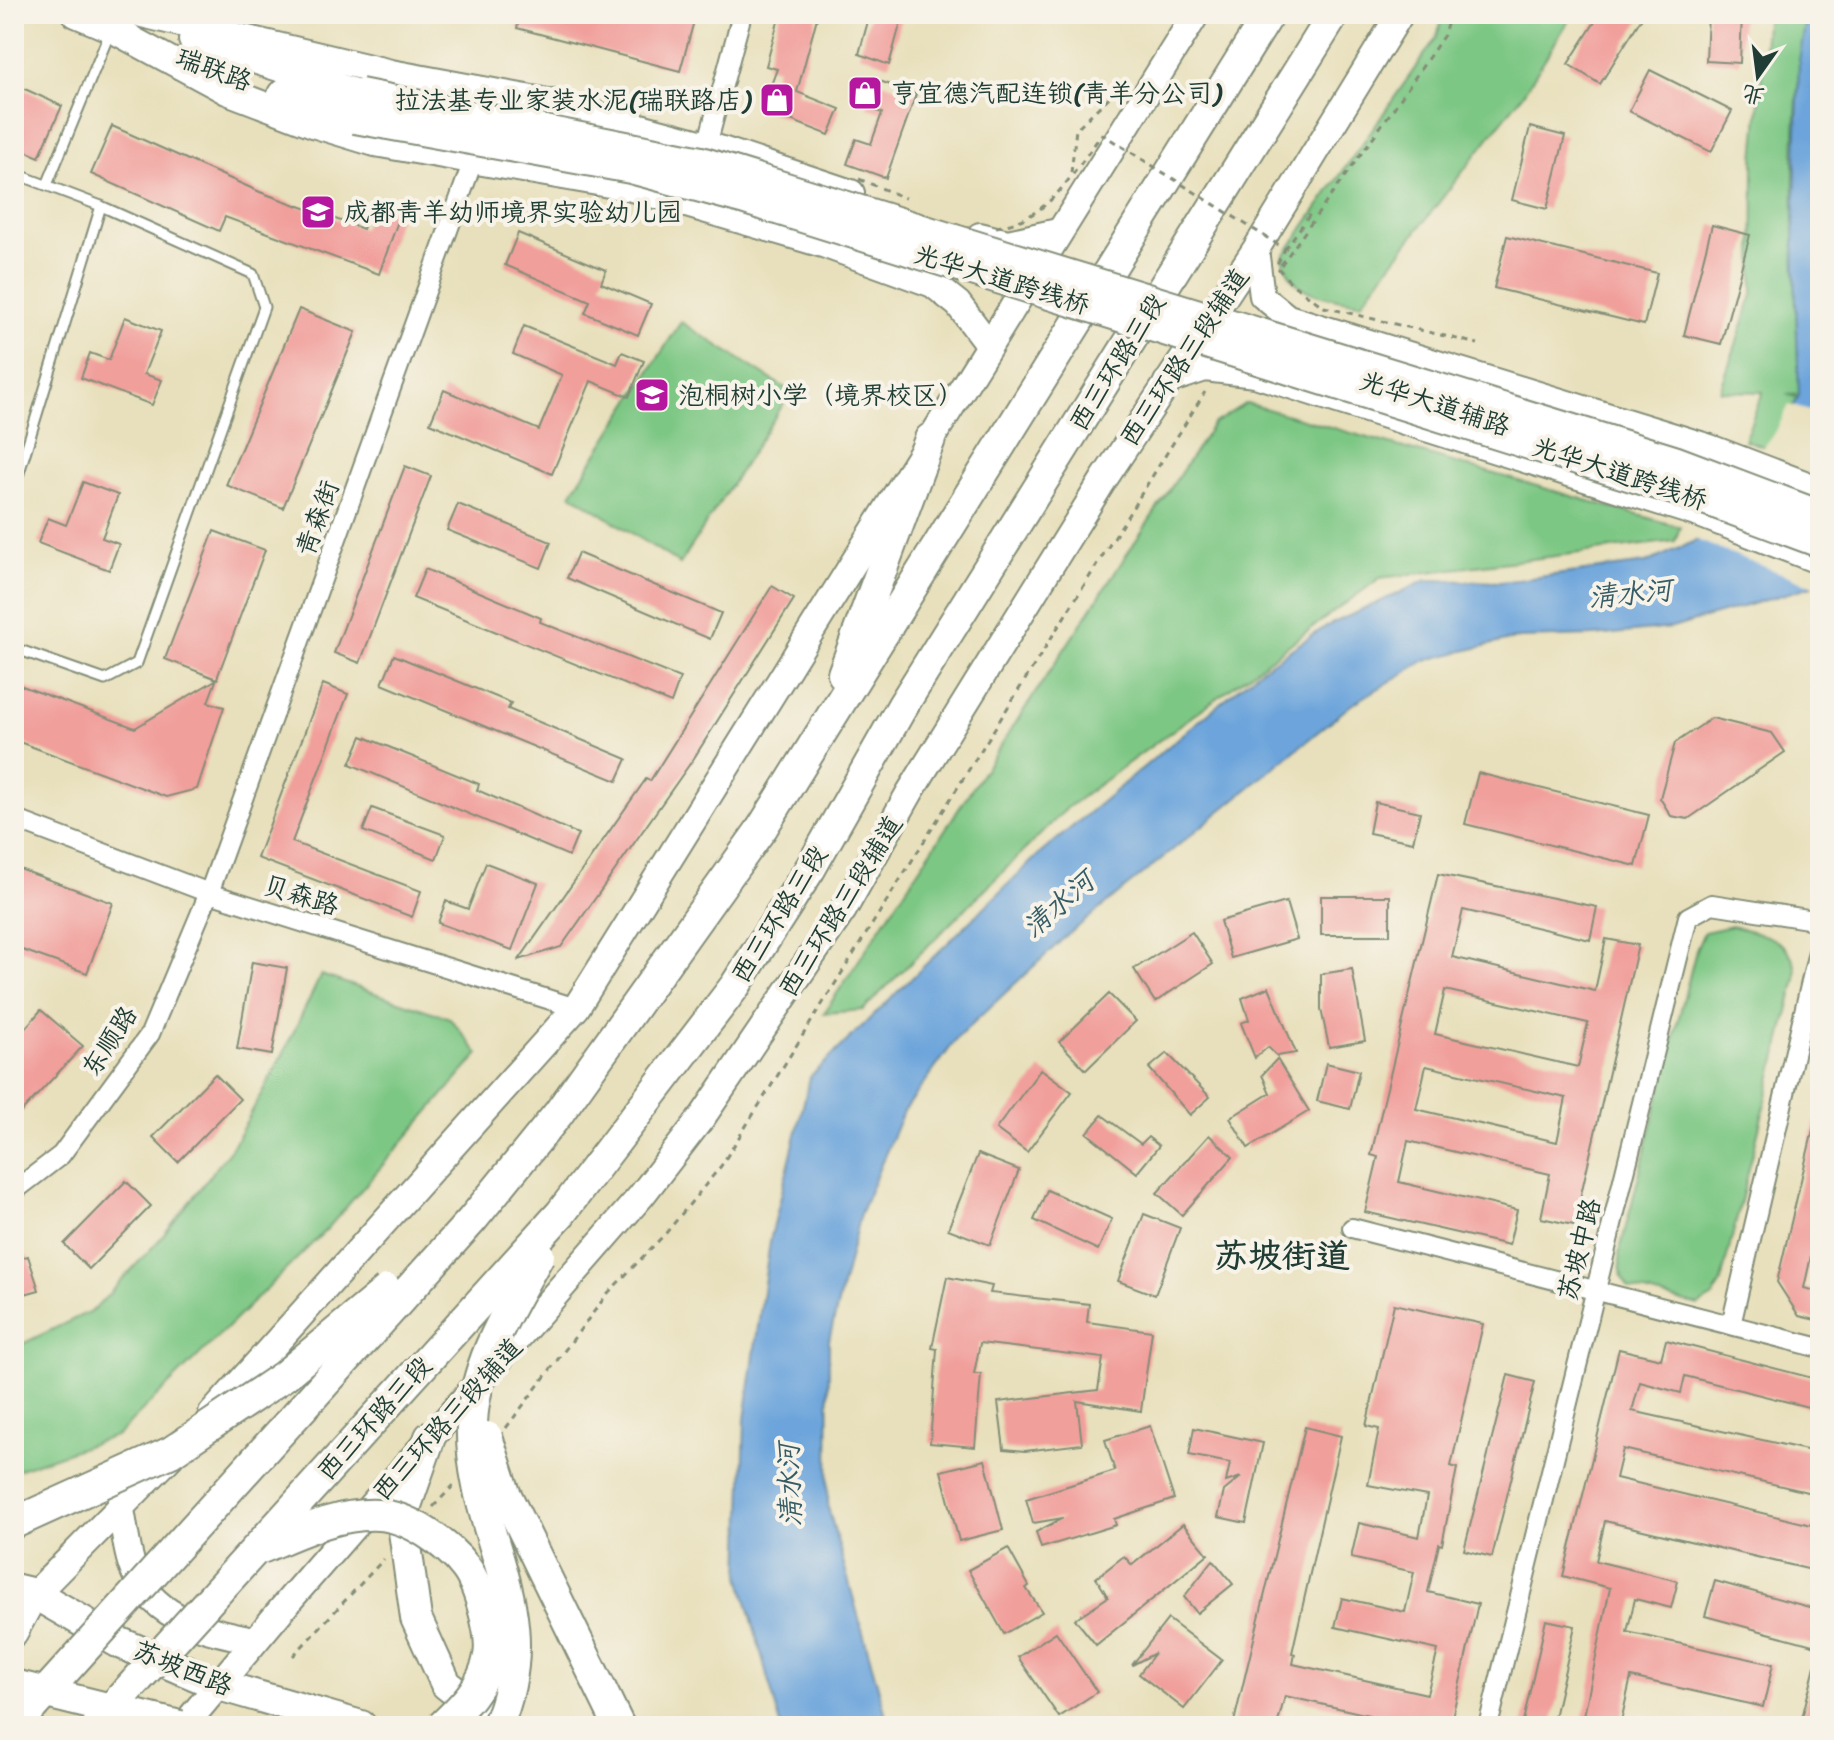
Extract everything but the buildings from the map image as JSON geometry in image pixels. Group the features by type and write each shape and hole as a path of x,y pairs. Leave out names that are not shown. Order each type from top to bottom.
{"main road":[{"name":"瑞联路","path":"76,14 121,22 193,63 357,106"},
{"path":"142,14 391,73 548,102 707,145 979,230 1008,243 1058,232"},
{"path":"14,1633 21,1594 120,1506 242,1384 576,1008 1196,14"},
{"path":"21,1706 472,1220 558,1114 762,828 1269,14"},
{"name":"西三环路三段","path":"97,1724 561,1213 735,986 810,869 903,705 1334,14"},
{"path":"1295,76 1343,14"},
{"name":"西三环路三段辅道","path":"182,1726 641,1196 703,1116 843,910 910,792 1166,382 1256,249 1400,14"},
{"path":"121,22 227,91 316,125 375,143 632,188 823,244 933,284 958,304 989,345"},
{"name":"光华大道跨线桥","path":"357,106 701,162 1674,461 1820,516"},
{"name":"光华大道跨线桥","path":"357,106 631,168 742,198 1699,497 1820,542"},
{"path":"933,284 979,230"},
{"path":"820,735 930,439"},
{"path":"430,1437 402,1517 416,1618 446,1684 498,1726 515,1673 513,1607 480,1488 472,1423 485,1357 561,1213"},
{"path":"14,1523 171,1452 284,1376 472,1220"},
{"path":"485,1357 483,1404 488,1443 505,1493 619,1726"},
{"path":"120,1506 134,1572 154,1599 183,1622 206,1631 254,1640"},
{"path":"251,1552 327,1521 380,1515 426,1531 467,1568 484,1611 490,1655 472,1698 442,1726"},
{"name":"苏坡西路","path":"21,1594 118,1642 219,1685 361,1726"},
{"path":"21,1706 182,1726"}],"street":[{"path":"193,14 217,31"},
{"path":"707,145 742,14"},
{"name":"青森街","path":"209,893 473,161"},
{"name":"光华大道辅路","path":"1256,249 1262,296 1288,317 1747,461 1820,489"},
{"name":"光华大道辅路","path":"1166,382 1205,369 1255,375 1702,516 1820,562"},
{"name":"贝森路","path":"14,819 209,893 576,1008"},
{"name":"东顺路","path":"14,1191 61,1155 150,1034 209,893"},
{"name":"苏坡中路","path":"1488,1726 1688,917 1712,904 1820,921"},
{"path":"1731,1325 1820,943"},
{"path":"1352,1228 1820,1348"}],"lane":[{"path":"47,185 121,22"},
{"path":"14,173 101,206 253,274 264,307 137,663 105,680 14,648"},
{"path":"14,489 101,206"}],"path":[{"path":"979,230 1012,224 1054,200 1102,134 1285,249"},
{"path":"859,179 911,200"},
{"path":"1313,210 1276,266 1292,284 1324,307 1478,344"}],"green space":[{"path":"1444,14 1573,14 1523,94 1361,303 1312,293 1294,280 1283,257 1436,38"},
{"path":"1767,14 1807,14 1800,61 1794,156 1799,395 1786,394 1820,405 1820,465 1744,440 1763,392 1720,391 1753,295 1754,159"},
{"path":"681,322 791,392 680,564 571,494"},
{"path":"1246,403 1680,527 1675,541 1380,578 1067,808 863,1010 824,1013 1213,424"},
{"path":"1732,926 1766,936 1785,947 1795,966 1796,979 1721,1282 1713,1297 1698,1306 1629,1288 1622,1278 1619,1254 1696,950 1704,932"},
{"path":"321,975 450,1018 479,1054 328,1228 118,1435 14,1471 14,1348 95,1309 161,1238 233,1146"}],"water":[{"name":"清水河","path":"1807,14 1820,14 1820,568 1812,586 1672,628 1594,636 1518,638 1426,660 1351,705 1064,938 958,1037 902,1114 860,1214 829,1340 828,1507 889,1726 781,1726 740,1576 745,1419 770,1241 810,1077 1036,857 1261,669 1327,626 1427,580 1501,582 1646,563 1698,540 1779,435 1799,395 1794,236 1799,60"}],"pier":[{"path":"1789,405 1820,414 1820,578 1816,587 1692,538 1775,433"}],"place":[{"name":"亨宜德汽配连锁(青羊分公司)","path":"865,93"},
{"name":"拉法基专业家装水泥(瑞联路店)","path":"777,100"},
{"name":"成都青羊幼师境界实验幼儿园","path":"318,212"},
{"name":"泡桐树小学（境界校区）","path":"652,395"}],"district":[{"name":"苏坡街道","path":"1282,1255"}]}
